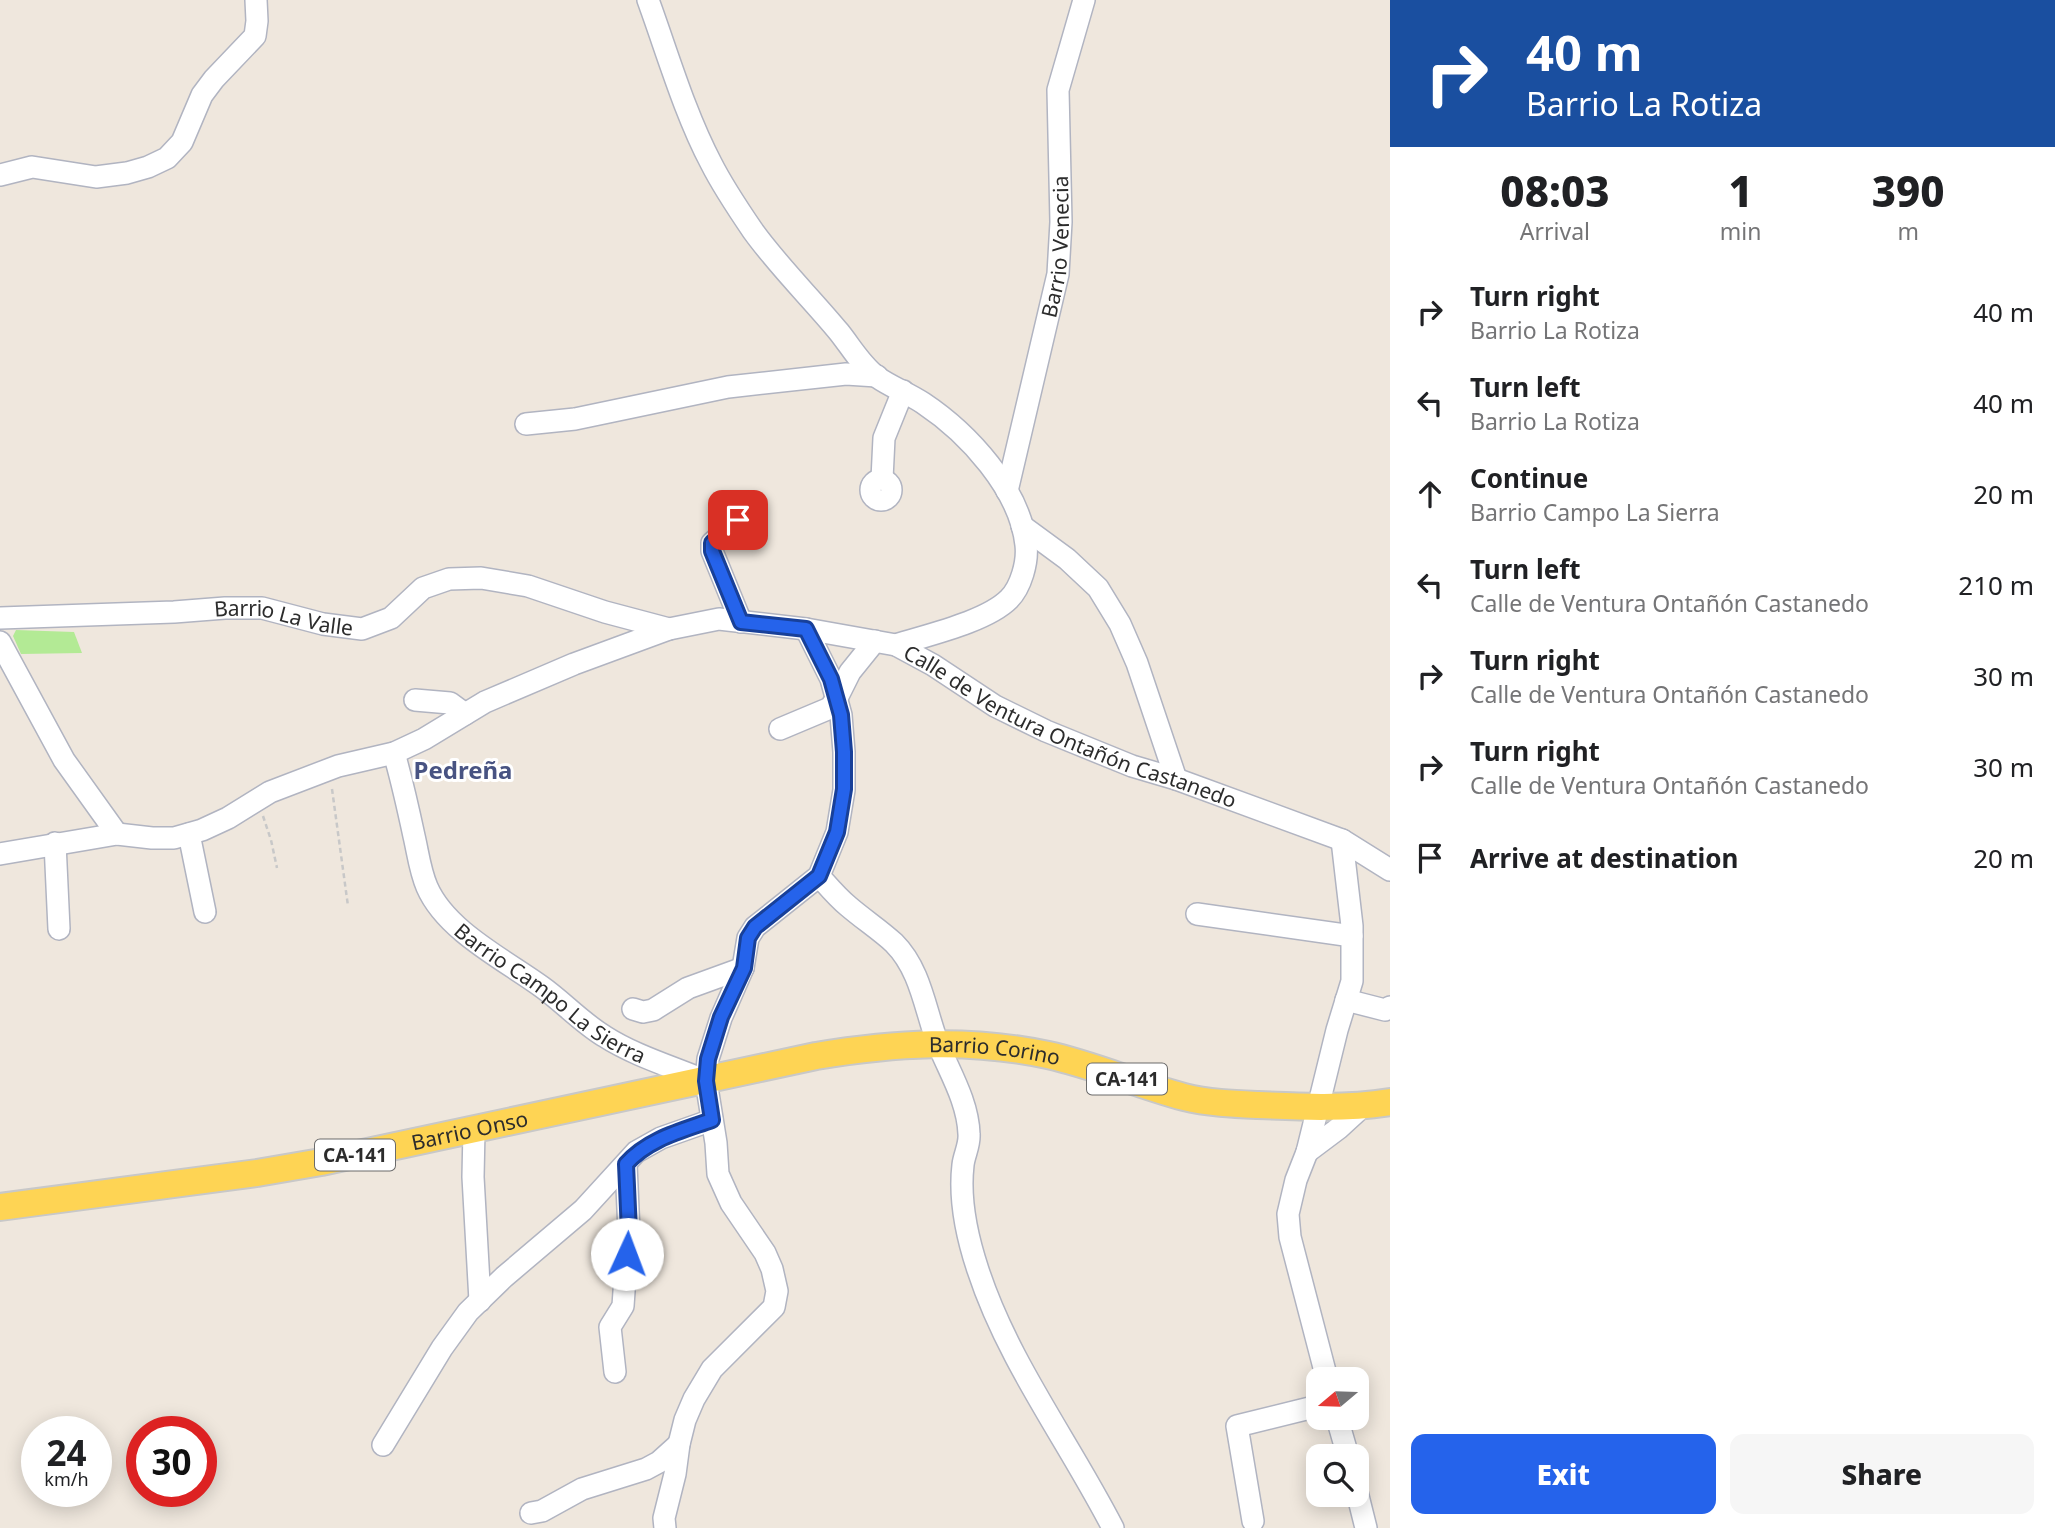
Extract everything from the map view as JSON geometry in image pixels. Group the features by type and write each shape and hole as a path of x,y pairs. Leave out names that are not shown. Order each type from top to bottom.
{"main road":[{"name":"Barrio Onso","path":"0,1207 321,1162 816,1056 871,1047 938,1043"},
{"name":"Barrio Corino","path":"938,1043 1048,1055 1188,1098 1232,1104 1325,1107"},
{"name":"CA-141","path":"1325,1107 1390,1102"}],"street":[{"path":"0,175 32,167 96,177 128,173 167,158 182,142 202,95 256,36 256,0"},
{"path":"648,0 710,163 754,232 859,360 877,376 950,423 984,457 1007,491 1019,516 1027,547 1023,572 1016,591 1007,601 973,620 896,645"},
{"name":"Barrio Venecia","path":"1007,491 1058,274 1061,222 1058,90 1084,0"},
{"path":"526,424 575,419 728,387 846,374 877,376"},
{"path":"882,479 884,438 903,391"},
{"path":"738,520 712,543 712,551 741,622"},
{"path":"1021,526 1067,559 1098,588 1120,624 1137,663 1176,779"},
{"name":"Barrio La Valle","path":"0,618 262,608 323,624 362,629 391,618 423,588 449,579 481,578 528,586 605,612 669,629"},
{"name":"Calle de Ventura Ontañón Castanedo","path":"0,854 117,834 174,838 188,834 228,818 270,792 330,769 394,753 424,739 485,702 574,664 669,629 719,619 806,629 896,645 933,665 995,706 1046,731 1132,766 1176,779 1342,840 1390,870"},
{"path":"665,1528 664,1518 679,1444 694,1399 712,1369 774,1307 777,1291 765,1252 731,1203 718,1174 706,1081 708,1059 721,1017 744,968 748,938 755,927 819,876 837,832 844,789 841,715 827,669 806,629"},
{"path":"780,729 830,708 850,671 875,641"},
{"path":"0,642 64,760 117,834"},
{"path":"415,700 450,703 465,714"},
{"name":"Barrio Campo La Sierra","path":"394,753 420,868 439,907 456,925 604,1036 625,1048 706,1081"},
{"path":"188,834 205,912"},
{"path":"1324,1367 1290,1237 1288,1214 1296,1180 1325,1107 1352,981 1352,936 1342,840"},
{"path":"55,844 59,929"},
{"path":"819,876 847,905 895,944 911,967 926,1002 938,1043"},
{"path":"1197,914 1352,936"},
{"name":"Barrio Campo La Sierra","path":"633,1009 643,1012 653,1010 688,988 744,968"},
{"path":"1346,1000 1385,1010 1390,1007"},
{"name":"Barrio Corino","path":"938,1043 953,1077 970,1135 963,1164 963,1202 977,1268 994,1314 1113,1528"},
{"path":"1307,1152 1363,1106"},
{"path":"1325,1107 1331,1133"},
{"path":"383,1445 442,1348 468,1312 504,1276 583,1210 636,1152 661,1138 712,1120"},
{"path":"474,1130 473,1177 480,1301"},
{"path":"615,1372 610,1327 622,1306 624,1296 629,1232 626,1164"},
{"path":"1253,1521 1237,1426 1306,1409"},
{"path":"531,1513 542,1511 582,1489 646,1469 659,1462 679,1444"},
{"path":"1361,1507 1366,1528"}],"path":[{"path":"330,769 348,906"},
{"path":"257,800 271,840 277,868"}],"green space":[{"path":"16,630 74,632 82,653 21,654 13,636"}],"district":[{"name":"Pedreña","path":"463,769"}],"route":[{"path":"627,1254 629,1232 626,1164 636,1152 661,1138 712,1120 706,1081 708,1059 721,1017 744,968 748,938 755,927 819,876 837,832 844,789 841,715 831,679 806,629 741,622 712,551 712,543 738,520"}]}
